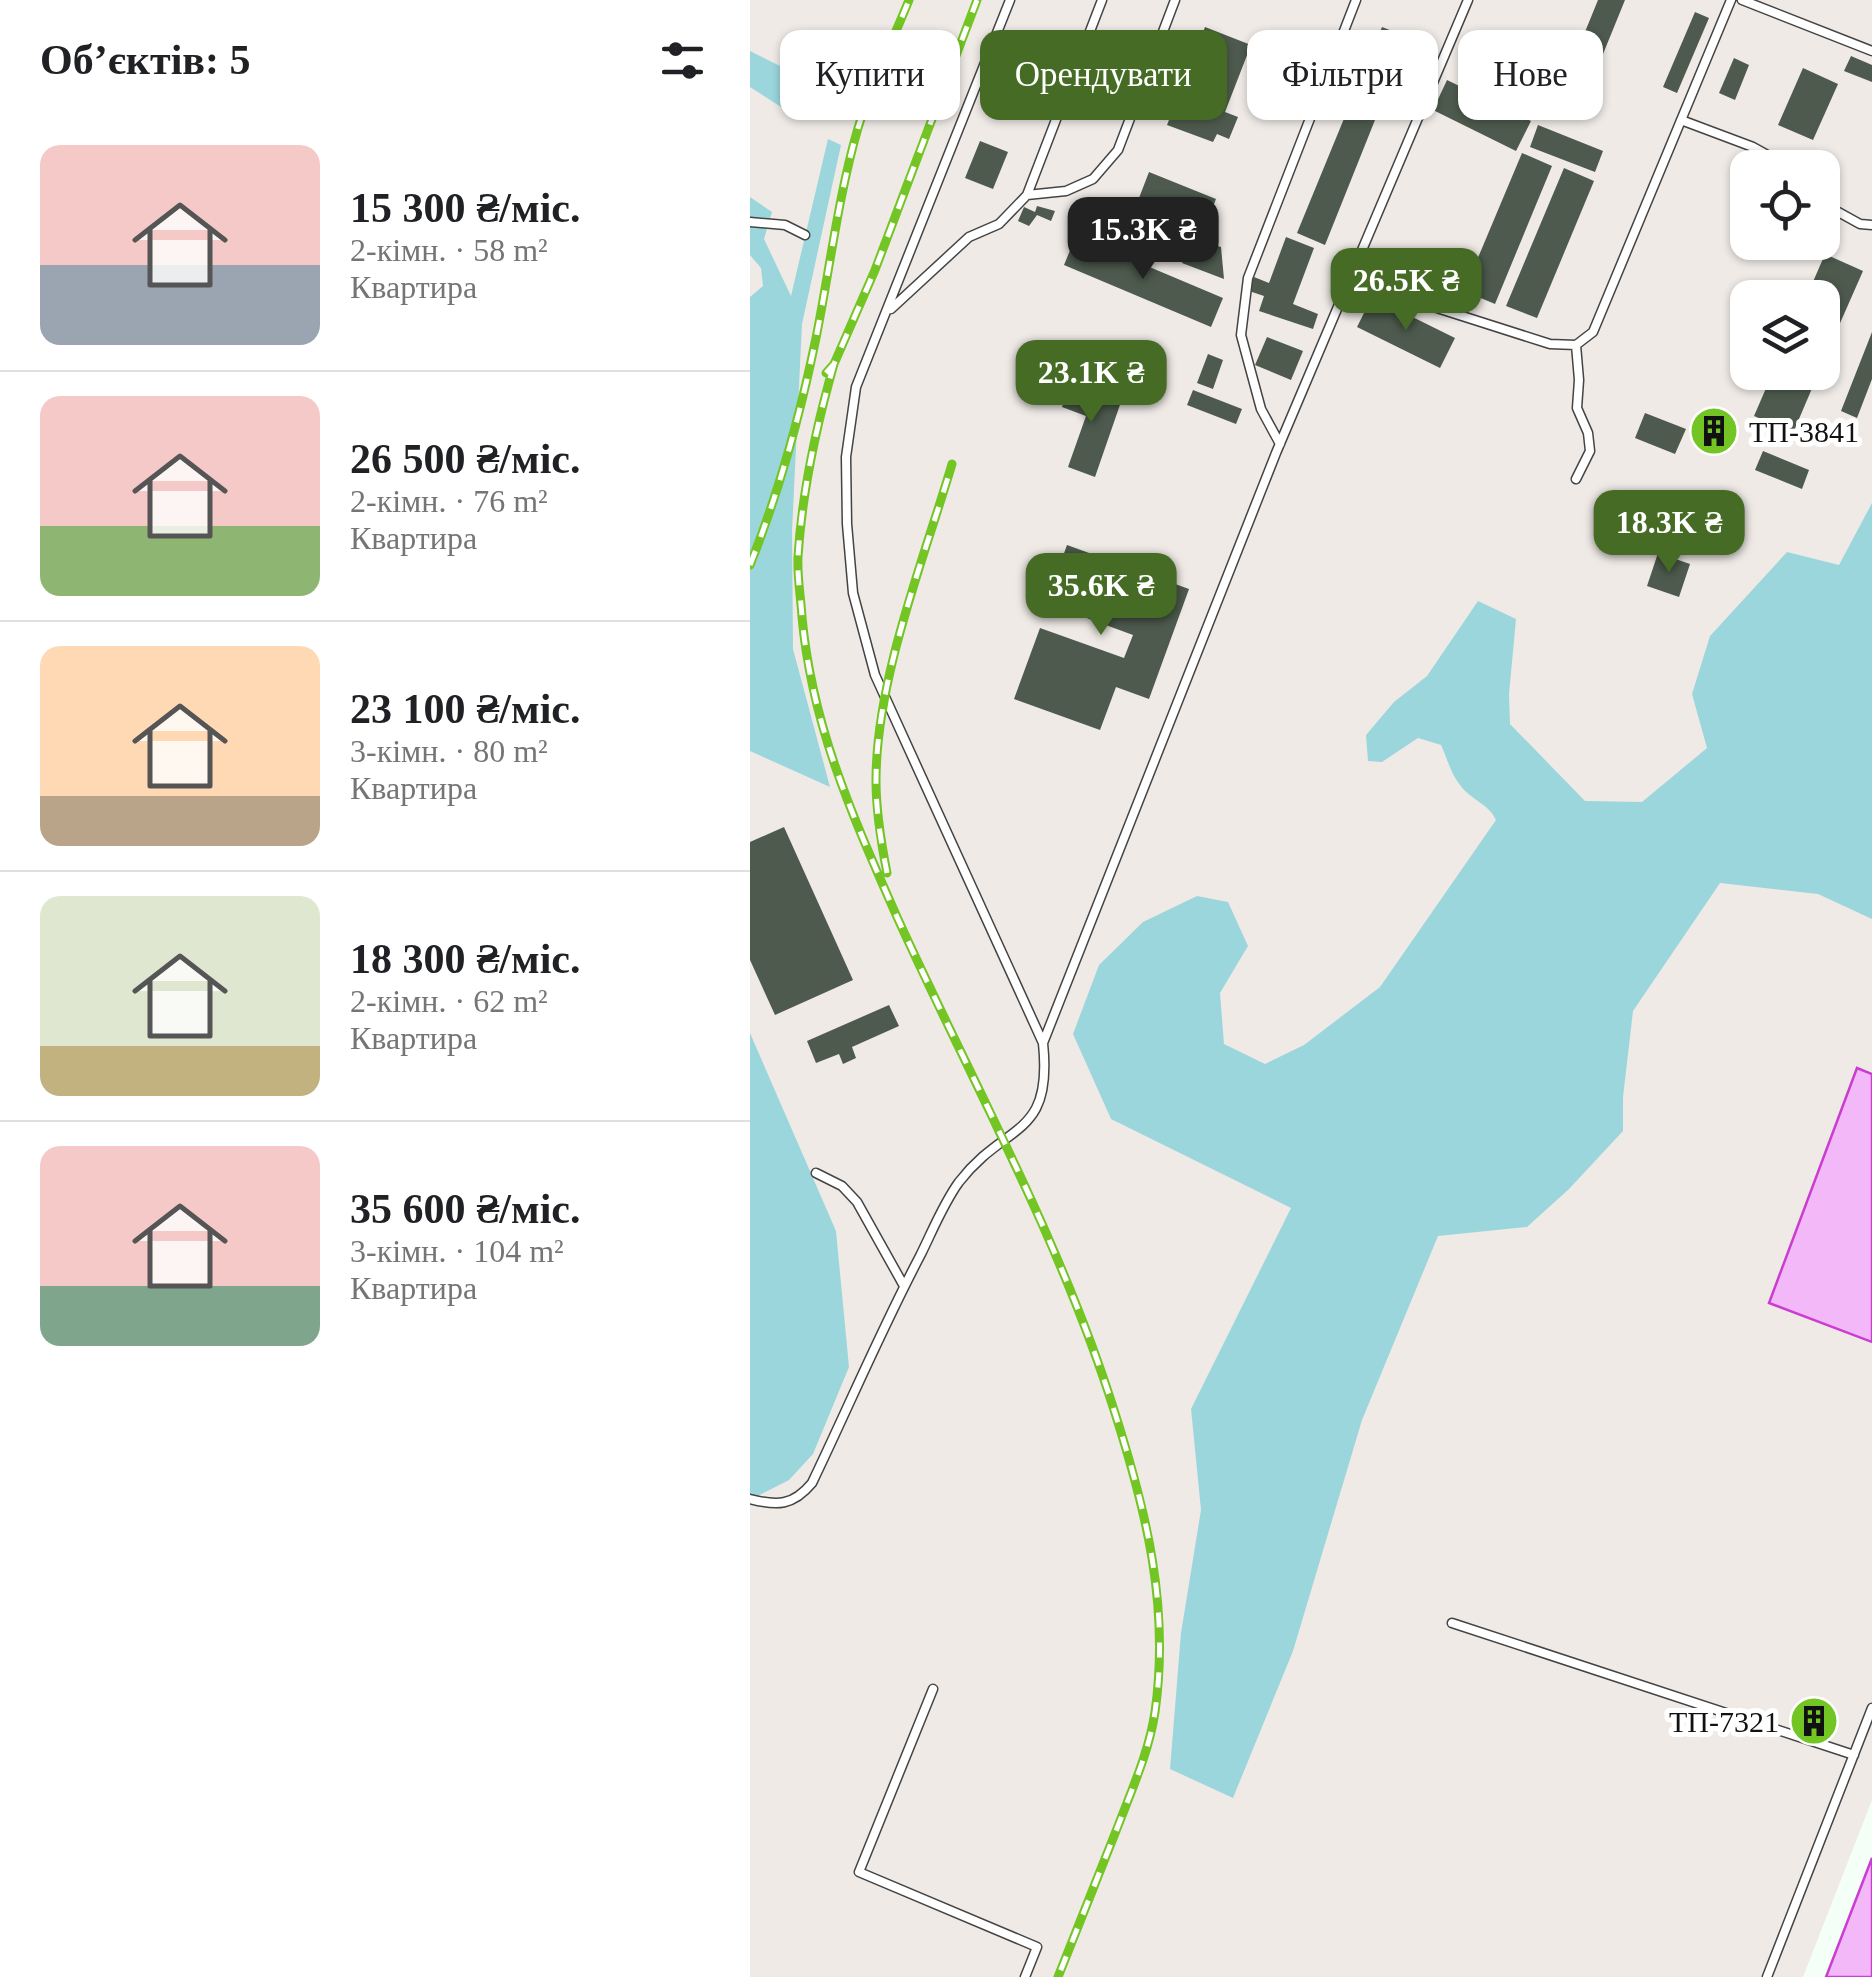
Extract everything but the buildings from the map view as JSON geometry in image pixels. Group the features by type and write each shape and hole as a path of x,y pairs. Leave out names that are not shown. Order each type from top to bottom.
{"lane":[{"path":"750,1498 774,1505 789,1502 812,1484 904,1286 957,1185 981,1157 1030,1121 1041,1103 1046,1073 1043,1044 875,675 853,593 846,457 856,388 1010,0"},
{"path":"888,312 969,237 1000,224 1027,195 1102,0"},
{"path":"1027,195 1066,190 1093,180 1118,150 1174,0"},
{"path":"1280,444 1261,409 1242,335 1248,278 1356,0"},
{"path":"1043,1044 1280,444 1468,0"},
{"path":"1415,300 1550,344 1576,345 1592,332 1732,0"},
{"path":"1742,0 1872,51"},
{"path":"1681,120 1758,150"},
{"path":"1840,213 1860,224 1872,225"},
{"path":"750,222 785,225 805,235"},
{"path":"1576,345 1576,408 1588,433 1590,451 1576,478"},
{"path":"816,1173 842,1186 857,1202 904,1286"},
{"path":"1452,1623 1854,1755"},
{"path":"933,1690 859,1872 1037,1948 1025,1977"},
{"path":"1767,1977 1872,1708"}],"shaded area":[{"path":"750,0 1872,0 1872,1800 1803,1977 750,1977"},
{"path":"750,51 780,66 780,106 750,87"},
{"path":"828,139 841,145 802,324 792,531 793,649 830,787 750,751 750,297 763,286 761,268 750,255 750,197 772,212 764,239 791,296"},
{"path":"1872,503 1872,919 1818,894 1720,883 1633,1011 1623,1131 1527,1227 1438,1236 1362,1420 1293,1651 1233,1798 1170,1769 1181,1633 1201,1510 1191,1409 1291,1208 1111,1119 1073,1034 1099,965 1143,922 1197,896 1228,902 1248,946 1220,993 1224,1044 1265,1064 1304,1045 1380,987 1496,820 1460,785 1441,745 1418,738 1382,762 1368,761 1366,735 1394,702 1427,676 1478,601 1516,619 1510,724 1585,801 1642,802 1707,748 1692,694 1710,636 1787,552 1839,565"},
{"path":"750,1033 836,1231 849,1367 813,1454 789,1480 750,1500"},
{"path":"1857,1068 1872,1074 1872,1342 1769,1303"},
{"path":"1872,1858 1872,1977 1826,1977"}],"railway":[{"path":"750,565 803,396 858,128 909,0"},
{"path":"826,373 834,364 875,270 977,0"},
{"path":"834,364 811,460 798,557 807,657 825,734 850,807 897,917 1068,1284 1126,1447 1152,1559 1159,1634 1152,1727 1134,1784 1058,1977"},
{"path":"887,873 876,781 884,702 903,621 952,464"}],"place":[{"name":"ТП-3841","path":"1714,431"},
{"name":"ТП-7321","path":"1814,1721"}]}
